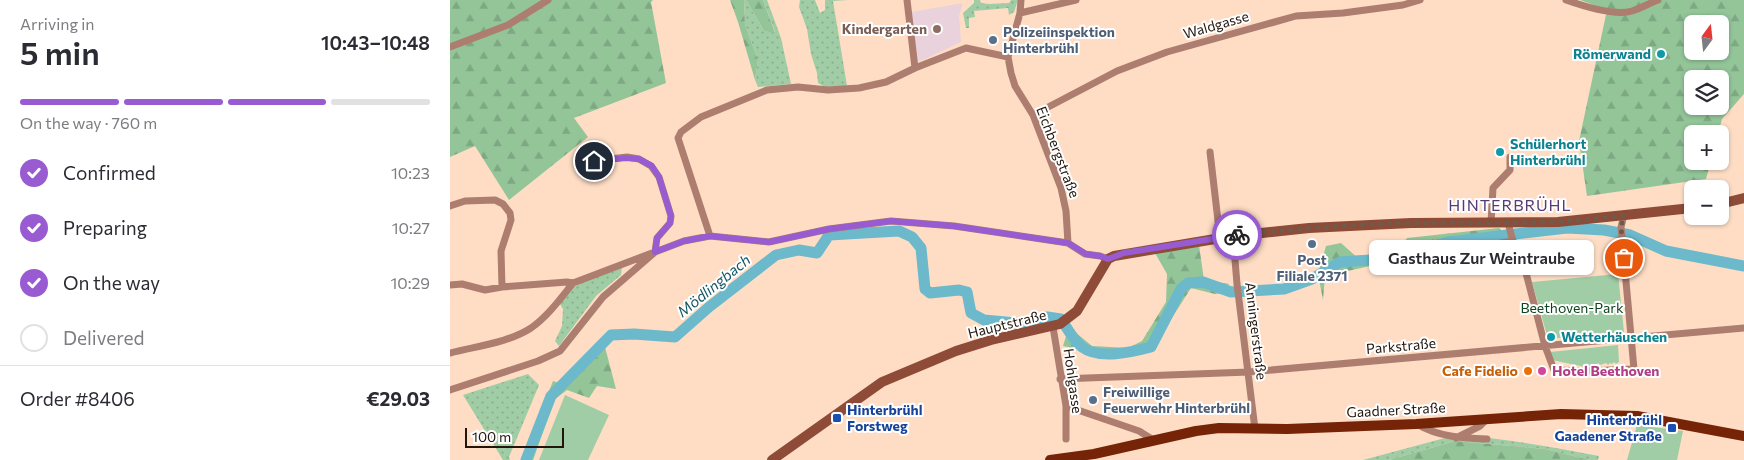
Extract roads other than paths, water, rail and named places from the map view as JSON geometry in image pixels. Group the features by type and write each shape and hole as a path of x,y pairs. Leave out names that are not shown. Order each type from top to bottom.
{"main road":[{"path":"1729,202 1744,198"},
{"path":"1108,259 1124,253 1233,236 1310,228 1410,223 1492,223 1509,226 1684,209"},
{"name":"Hauptstraße","path":"772,460 882,382 991,340 1060,324 1077,311 1108,259"},
{"name":"Gaadner Straße","path":"1050,460 1094,454 1196,431 1219,428 1255,429 1416,424 1561,414 1637,416 1744,436"}],"street":[{"path":"450,47 508,25 548,0"},
{"path":"907,0 915,68"},
{"name":"Eichbergstraße","path":"1021,0 1020,13 1008,57 1011,73 1015,86 1032,115 1061,188 1066,211 1068,243"},
{"path":"1020,13 1076,0"},
{"name":"Waldgasse","path":"1032,115 1117,71 1167,52 1296,16 1343,13 1394,6 1419,0"},
{"path":"1566,0 1592,8 1624,12 1632,11 1658,0"},
{"path":"710,236 678,138 680,132 700,116 767,90 798,87 828,90 859,88 886,82 915,68 966,48 1008,57"},
{"path":"1210,152 1220,238"},
{"path":"1492,223 1493,188 1510,170 1510,157"},
{"path":"450,390 538,361 560,351 602,297 655,252 657,238 670,223 671,216 659,177 652,166 639,159 626,158 594,161"},
{"path":"450,206 465,201 495,200 503,204 510,213 511,220 501,251 502,287"},
{"path":"1509,226 1513,239 1520,250 1545,346 1554,370 1634,369 1621,227 1624,215"},
{"path":"450,353 503,340 530,329 546,316 573,283 684,241 710,236 769,242 829,229 891,221 954,226 1068,243 1086,254 1108,259"},
{"name":"Anningerstraße","path":"1233,236 1255,429"},
{"path":"1394,265 1513,239"},
{"path":"450,285 462,284 485,290 502,287 573,283"},
{"name":"Hohlgasse","path":"1060,324 1060,379 1066,406 1066,439"},
{"name":"Parkstraße","path":"1060,379 1249,372 1744,328"},
{"path":"1066,406 1139,431 1155,441"},
{"path":"1455,438 1480,426 1487,419"},
{"path":"1416,424 1425,429 1455,438 1487,439"}],"waterway":[{"name":"Mödlingbach","path":"526,460 551,396 611,335 634,334 675,337 709,307 776,255 799,250 817,253 829,235 899,231 912,237 921,248 925,289 930,293 959,290 967,292 971,313 984,320 1016,323 1047,317 1061,319 1082,347 1089,351 1106,354 1125,353 1151,347 1181,289 1188,283 1203,282 1231,292 1284,289 1312,279 1340,262 1385,259 1448,242 1567,228 1604,230 1630,235 1666,251 1744,266"}],"place":[{"name":"Kindergarten","path":"937,29"},
{"name":"Polizeiinspektion Hinterbrühl","path":"993,40"},
{"name":"Römerwand","path":"1661,54"},
{"name":"Schülerhort Hinterbrühl","path":"1500,152"},
{"name":"Post Filiale 2371","path":"1312,244"},
{"name":"Gasthaus Zur Weintraube","path":"1624,258"},
{"name":"Wetterhäuschen","path":"1551,337"},
{"name":"Cafe Fidelio","path":"1528,371"},
{"name":"Hotel Beethoven","path":"1542,371"},
{"name":"Freiwillige Feuerwehr Hinterbrühl","path":"1093,400"},
{"name":"Hinterbrühl Forstweg","path":"837,418"},
{"name":"Hinterbrühl Gaadener Straße","path":"1672,428"}],"district":[{"name":"HINTERBRÜHL","path":"1510,205"}],"park label":[{"name":"Beethoven-Park","path":"1572,308"}]}
